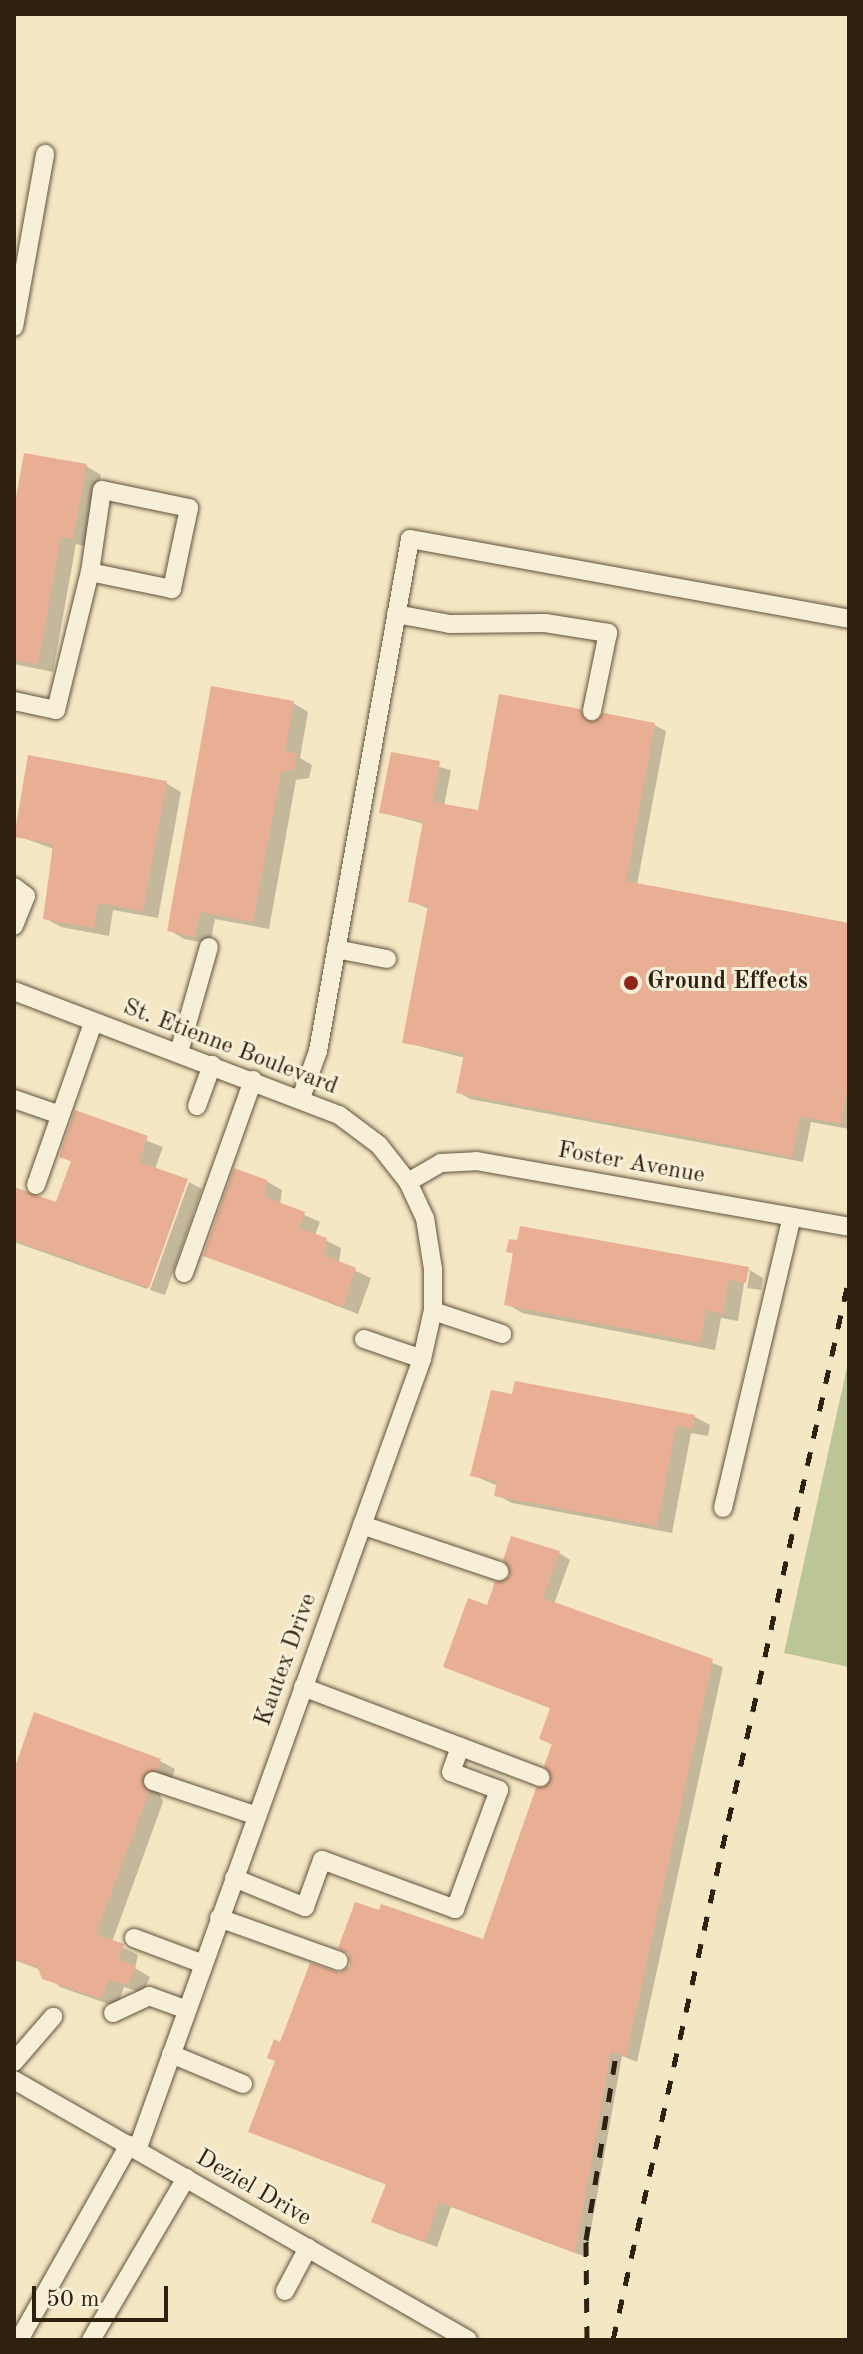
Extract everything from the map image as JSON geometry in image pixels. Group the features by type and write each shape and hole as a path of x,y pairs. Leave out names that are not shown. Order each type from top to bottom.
{"street":[{"path":"14,327 45,154"},
{"path":"14,701 56,710 90,572 102,490 189,508 172,589 90,572"},
{"path":"301,1098 318,1051 410,539 849,619"},
{"path":"396,614 450,624 545,623 608,633 592,711"},
{"path":"14,887 26,896 14,926"},
{"path":"179,1052 209,947"},
{"path":"336,949 387,959"},
{"name":"St. Etienne Boulevard","path":"14,991 339,1115 379,1145 408,1182"},
{"path":"36,1185 93,1023"},
{"path":"197,1106 212,1065"},
{"path":"184,1273 253,1080"},
{"path":"14,1099 60,1115"},
{"name":"Foster Avenue","path":"408,1182 441,1163 476,1161 849,1227"},
{"name":"Kautex Drive","path":"19,2340 133,2148 171,2054 422,1359 433,1311 433,1269 425,1218 408,1182"},
{"path":"723,1508 792,1217"},
{"path":"433,1311 502,1334"},
{"path":"364,1339 422,1359"},
{"path":"362,1525 499,1571"},
{"path":"303,1687 540,1777"},
{"path":"234,1878 305,1907 322,1860 455,1909 499,1790 451,1772 460,1747"},
{"path":"153,1781 257,1816"},
{"path":"219,1918 339,1961"},
{"path":"134,1938 203,1964"},
{"path":"113,2013 149,1996 187,2010"},
{"path":"14,2062 53,2017"},
{"path":"171,2054 243,2084"},
{"name":"Deziel Drive","path":"14,2080 468,2340"},
{"path":"91,2340 186,2178"},
{"path":"285,2291 308,2248"}],"green space":[{"path":"849,1358 849,1667 784,1653"}],"building":[{"path":"24,453 87,464 73,539 61,537 38,664 14,660 14,508"},
{"path":"211,686 294,701 285,751 297,754 294,770 281,772 253,922 200,912 195,937 167,931"},
{"name":"Ground Effects","path":"499,694 580,709 590,723 604,713 655,723 626,881 849,923 849,1080 841,1124 800,1116 792,1157 456,1093 464,1054 402,1043 428,906 408,902 423,821 379,813 391,752 440,761 433,802 478,810"},
{"path":"28,755 167,781 143,911 98,903 94,928 43,919 53,844 14,837"},
{"path":"75,1110 148,1136 139,1162 188,1179 149,1288 14,1240 14,1187 56,1202 71,1161 59,1157"},
{"path":"234,1168 267,1180 265,1197 305,1212 299,1228 327,1238 324,1255 356,1268 343,1307 203,1256"},
{"path":"520,1226 749,1267 746,1283 729,1280 723,1314 706,1310 700,1343 504,1305 513,1253 506,1252 509,1239 517,1240"},
{"path":"515,1381 695,1415 693,1429 676,1426 657,1526 494,1496 497,1481 470,1476 491,1390 512,1394"},
{"path":"511,1536 560,1551 543,1598 713,1659 626,2057 611,2051 575,2253 439,2202 425,2242 371,2222 386,2184 248,2132 275,2061 267,2058 274,2039 280,2042 310,1963 340,1973 350,1966 349,1954 338,1948 355,1902 379,1910 381,1904 483,1939 536,1788 551,1780 544,1766 552,1744 539,1739 550,1708 443,1667 468,1598 487,1605 495,1582 510,1576 503,1560"},
{"path":"34,1712 161,1759 157,1770 142,1776 149,1792 96,1934 124,1944 119,1960 136,1966 128,1985 109,1980 101,1999 42,1979 38,1968 14,1959 14,1770"}],"railway":[{"path":"613,2340 849,1278"},
{"path":"587,2340 586,2240 616,2054"}],"place":[{"name":"Ground Effects","path":"631,983"}]}
